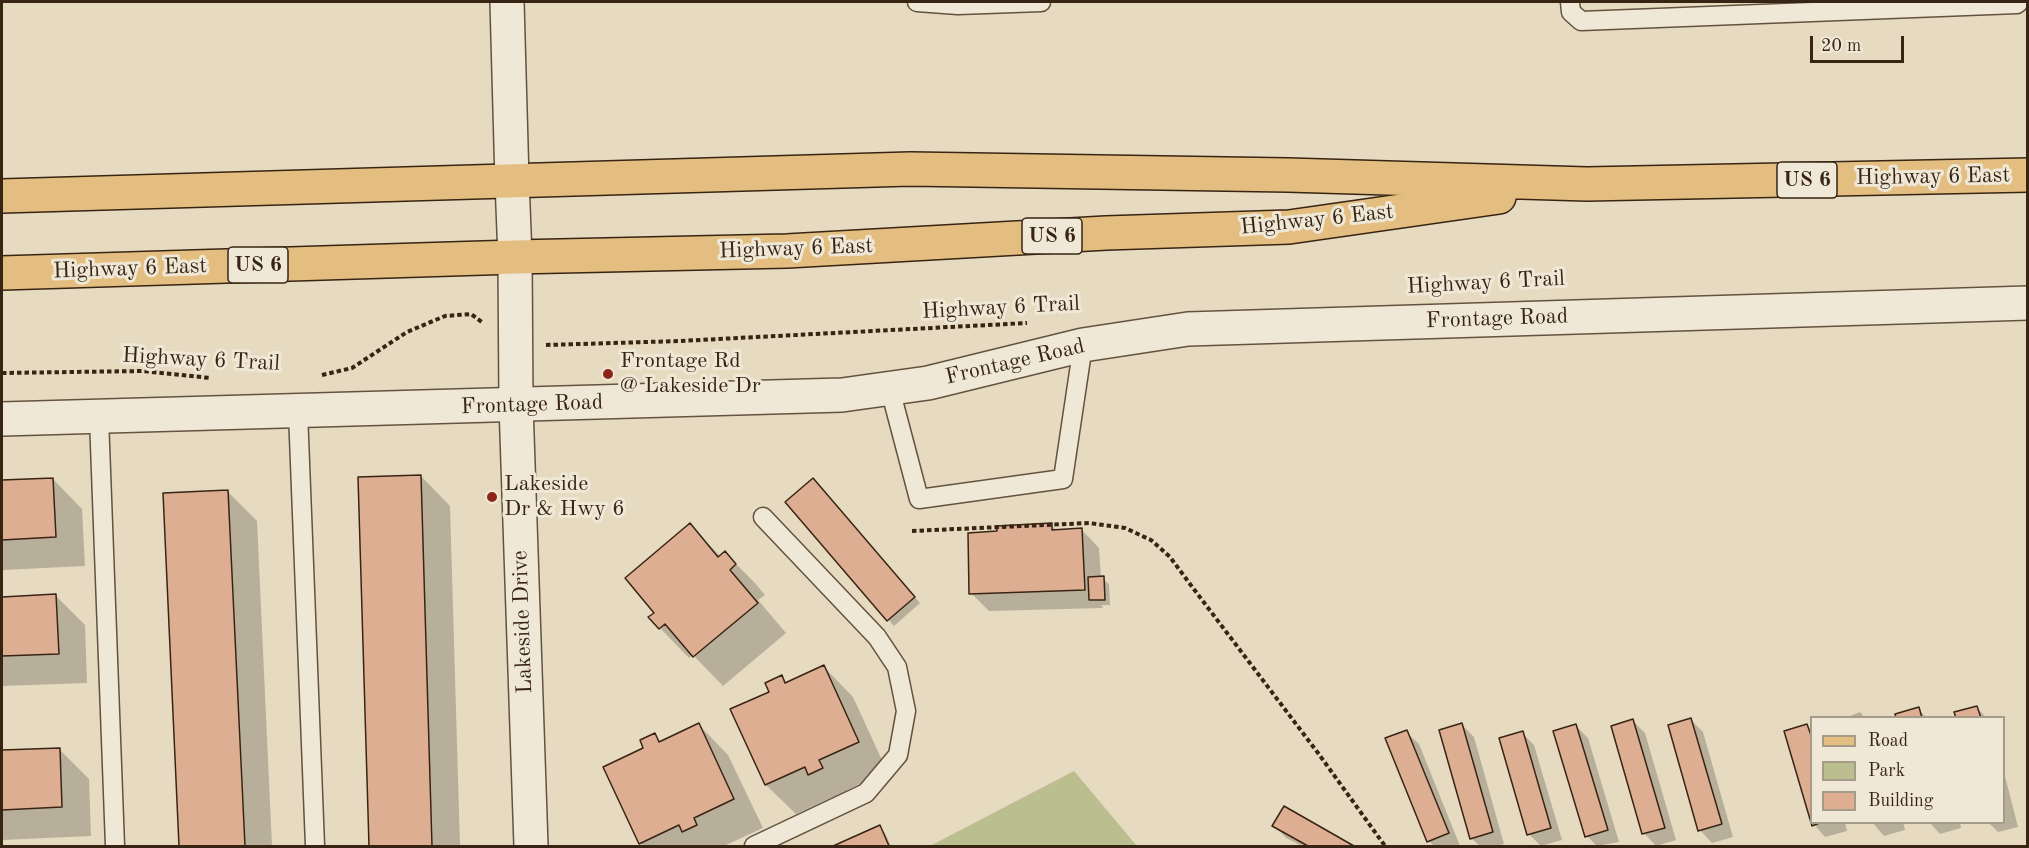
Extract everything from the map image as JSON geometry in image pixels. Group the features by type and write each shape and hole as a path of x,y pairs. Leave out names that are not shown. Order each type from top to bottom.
{"main road":[{"name":"Highway 6 East","path":"2,196 910,169 1288,175 1587,184 2028,176"},
{"name":"Highway 6 East","path":"2,273 787,251 1106,233 1289,227 1587,184"}],"street":[{"name":"Lakeside Drive","path":"507,2 515,257 516,405 531,846"},
{"name":"Frontage Road","path":"2,419 842,395 928,383 1083,345 1188,329 2028,303"}],"lane":[{"path":"917,2 1041,2"},
{"path":"1570,2 1571,12 1581,21 2017,4 2019,2"},
{"path":"890,389 919,499 1063,479 1083,345"},
{"path":"298,412 315,846"},
{"path":"99,418 115,846"},
{"path":"753,846 866,793 898,755 906,711 897,667 877,637 763,517"}],"path":[{"path":"320,376 351,368 407,332 445,316 471,314 516,345"},
{"name":"Highway 6 Trail","path":"516,345 680,341 1038,323"},
{"name":"Highway 6 Trail","path":"2,373 143,371 214,379"},
{"path":"912,531 1089,523 1125,528 1151,540 1170,557 1188,580 1385,846"}],"green space":[{"path":"1074,771 1137,846 930,846"}],"building":[{"path":"421,475 432,846 369,846 358,477"},
{"path":"53,478 56,537 2,540 2,480"},
{"path":"813,478 915,597 887,621 785,502"},
{"path":"228,490 245,846 179,846 163,493"},
{"path":"690,523 718,557 725,551 736,564 730,570 758,603 693,657 665,624 659,629 648,617 654,613 625,578"},
{"path":"1052,523 1052,530 1082,528 1085,590 969,594 968,533 997,531 996,526"},
{"path":"1104,576 1105,600 1089,600 1088,577"},
{"path":"56,594 59,654 2,656 2,597"},
{"path":"824,665 859,742 819,760 823,768 808,775 805,767 765,785 730,709 769,692 765,683 782,675 785,683"},
{"path":"1977,706 1980,716 1955,716 1954,712"},
{"path":"1919,707 1921,716 1896,716 1895,714"},
{"path":"1691,718 1722,824 1698,831 1668,725"},
{"path":"1633,719 1665,828 1642,834 1611,726"},
{"path":"699,723 734,799 694,818 697,825 682,832 679,825 639,844 603,767 643,748 640,740 655,733 659,742"},
{"path":"1462,723 1493,832 1470,839 1439,730"},
{"path":"1576,724 1608,830 1585,837 1553,731"},
{"path":"1807,724 1810,732 1810,819 1784,731"},
{"path":"1407,730 1449,833 1427,842 1385,738"},
{"path":"1523,731 1551,828 1527,835 1499,738"},
{"path":"60,748 62,807 2,810 2,750"},
{"path":"1284,806 1354,846 1308,846 1272,826"},
{"path":"880,825 889,846 833,846"}],"place":[{"name":"Frontage Rd @ Lakeside Dr","path":"608,374"},
{"name":"Lakeside Dr & Hwy 6","path":"492,497"}]}
